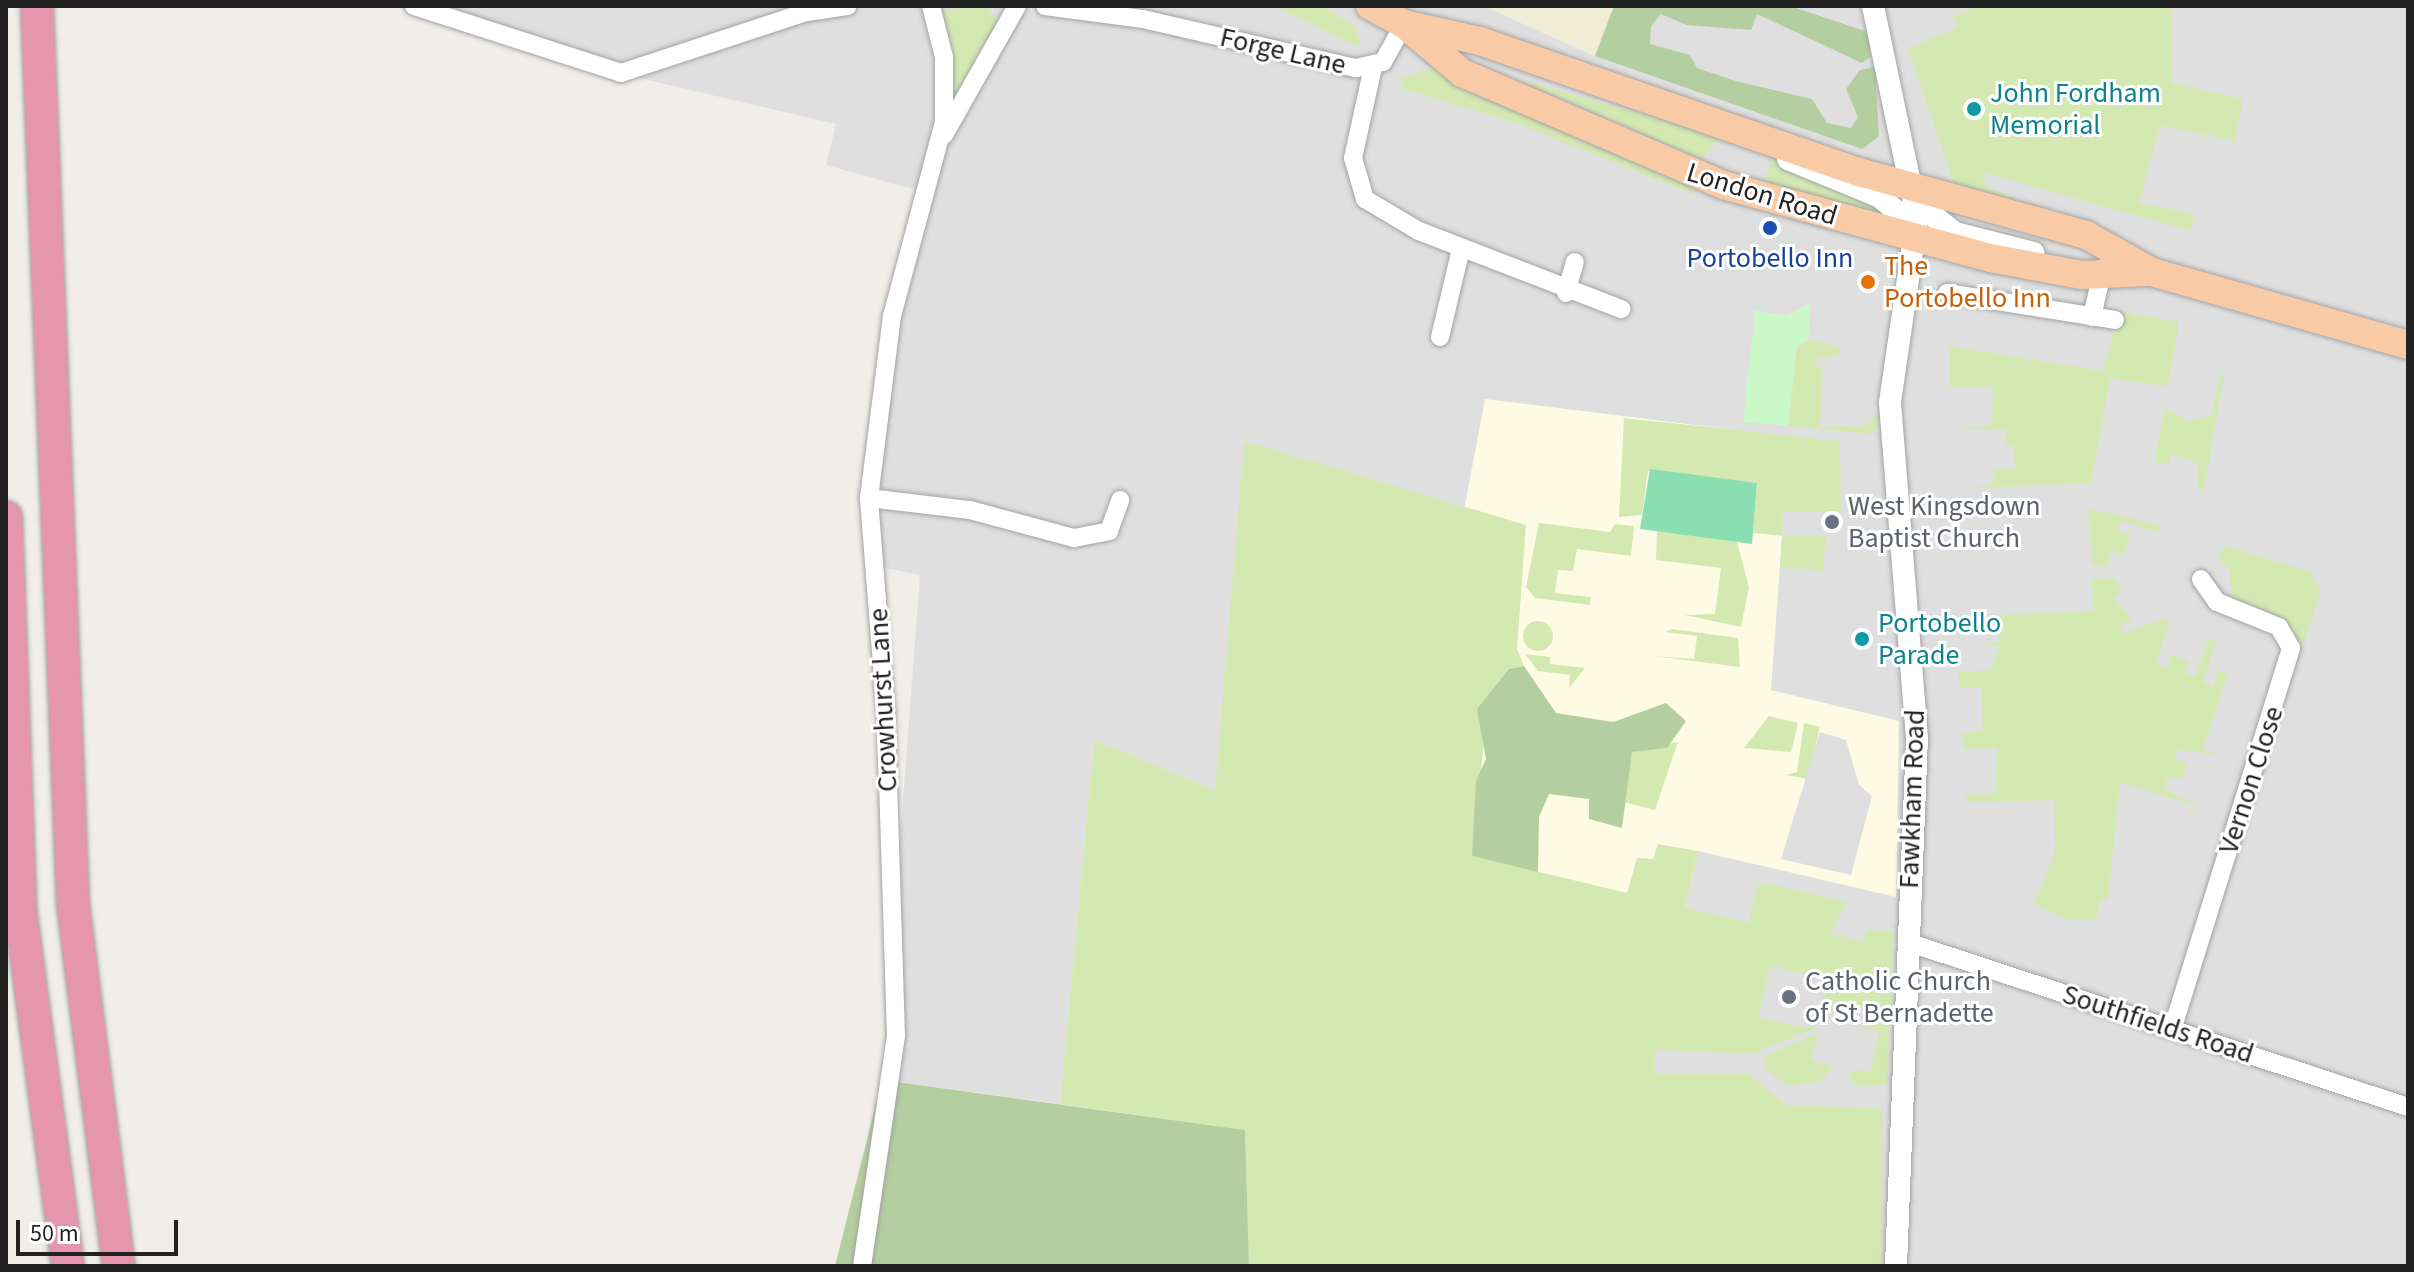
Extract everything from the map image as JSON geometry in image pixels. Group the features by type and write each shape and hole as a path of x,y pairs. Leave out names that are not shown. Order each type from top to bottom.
{"highway":[{"path":"37,6 73,904 119,1266"},
{"path":"6,517 20,908 68,1266"}],"main road":[{"name":"London Road","path":"1370,6 1404,24 1462,73 1593,135 1723,185 1915,234 2097,266 2152,272 2408,345"},
{"name":"London Road","path":"1404,24 1480,41 1916,196 2086,235 2097,266"}],"street":[{"path":"414,6 621,73 807,12 848,6"},
{"name":"Crowhurst Lane","path":"862,1266 896,1036 886,715 869,498 892,316 941,139 946,79 931,6"},
{"name":"Crowhurst Lane","path":"941,139 1017,6"},
{"name":"Forge Lane","path":"1045,6 1373,67 1388,56 1404,24"},
{"name":"Fawkham Road","path":"1873,6 1916,196 1915,234 1890,403 1917,738 1896,1266"},
{"path":"1373,67 1353,158 1359,191 1384,216 1566,293 1621,309"},
{"path":"1745,134 1880,197 1915,234"},
{"path":"1440,337 1461,249"},
{"path":"1566,293 1575,262"},
{"path":"2092,317 2097,266"},
{"path":"1947,293 2115,320"},
{"path":"869,498 970,510 1028,530 1074,538 1109,531 1120,500"},
{"name":"Vernon Close","path":"2173,1027 2291,648 2279,627 2217,602 2201,579"},
{"name":"Southfields Road","path":"1907,942 2173,1027 2408,1107"}],"shaded area":[{"path":"414,6 1484,6 1594,56 1614,6 2408,6 2408,1266 1882,1266 1882,1108 1652,1103 1666,902 1215,790 1094,740 1060,1104 882,1080 920,575 875,566 869,498 895,311 927,193 826,165 836,124 622,74"},
{"path":"1484,6 1614,6 1595,56"},
{"path":"1693,213 1813,243 1845,261 1812,262 1811,302 1786,316 1672,291"},
{"path":"1485,399 1735,430 1782,536 1771,690 1899,721 1896,897 1698,851 1685,907 1500,863 1244,441 1464,510"},
{"path":"1820,732 1846,740 1859,785 1872,796 1851,875 1781,859"}],"green space":[{"path":"1274,6 1322,6 1356,27 1361,48"},
{"path":"1614,6 1790,6 1868,32 1870,57 1862,63 1757,14 1751,30 1687,25 1661,14 1651,26 1650,44 1690,55 1697,68 1736,81 1812,99 1827,123 1851,128 1858,117 1846,89 1860,70 1875,67 1879,136 1862,149 1595,56"},
{"path":"1977,6 2172,6 2172,83 2243,99 2235,141 2160,126 2139,203 2194,214 2191,231 1984,173 1985,186 2013,197 1987,199 1954,185 1908,48 1958,28 1953,17"},
{"path":"987,8 999,19 951,102 940,9"},
{"path":"1432,69 1683,181 1695,195 1516,123 1404,89 1400,77"},
{"path":"1512,77 1721,137 1702,159"},
{"path":"1772,156 1789,167 1880,208 1871,214 1764,184"},
{"path":"1811,302 1808,339 1797,346 1788,426 1743,422 1755,310 1786,316"},
{"path":"2119,311 2179,322 2168,386 2110,379 2091,483 1960,489 1994,483 1993,470 2015,469 2014,445 2006,445 2005,430 1950,430 1992,425 1993,388 1950,387 1949,346 2103,371"},
{"path":"1813,339 1840,349 1839,356 1812,359 1823,371 1820,427 1865,426 1880,412 1874,434 1788,426 1797,345"},
{"path":"2220,373 2224,374 2204,491 2197,490 2197,463 2171,454 2169,464 2155,462 2164,408 2188,421 2212,415"},
{"path":"1624,418 1840,441 1841,511 1783,511 1782,536 1753,533 1757,483 1648,471 1642,515 1619,517"},
{"path":"1244,441 1526,525 1517,649 1524,666 1509,669 1485,729 1473,856 1627,893 1637,858 1653,859 1658,844 1698,851 1685,907 1748,923 1757,886 1767,883 1847,902 1831,934 1863,941 1867,930 1893,931 1891,1012 1824,1002 1821,978 1770,966 1758,1017 1808,1028 1814,1006 1820,1008 1815,1028 1752,1054 1656,1050 1654,1074 1748,1074 1786,1105 1882,1108 1882,1266 1249,1266 1245,1130 1060,1104 1094,740 1215,790"},
{"path":"1650,469 1757,483 1752,544 1640,529"},
{"path":"2088,508 2160,525 2158,532 2120,521 2117,531 2130,535 2124,555 2109,551 2108,568 2092,565"},
{"path":"1539,523 1610,532 1615,524 1634,526 1631,556 1577,549 1573,571 1558,570 1555,593 1591,597 1590,605 1535,598 1526,587"},
{"path":"1657,531 1737,542 1749,587 1741,627 1685,615 1715,614 1721,568 1656,560"},
{"path":"1782,536 1826,536 1823,571 1780,567"},
{"path":"2225,546 2311,572 2321,591 2301,651 2287,625 2232,599 2229,569 2217,558"},
{"path":"2115,578 2121,593 2113,597 2132,620 2120,626 2123,634 2163,618 2169,624 2156,664 2167,668 2171,655 2189,661 2185,674 2195,677 2209,638 2217,641 2203,683 2213,686 2218,670 2228,674 2203,749 2219,755 2177,750 2174,759 2188,764 2183,778 2167,779 2164,788 2201,808 2120,782 2108,900 2101,900 2096,919 2065,919 2034,904 2055,851 2054,800 1966,802 1965,795 1996,793 1997,748 1965,749 1961,733 1983,731 1981,687 1959,687 1958,672 1990,670 2000,647 1984,643 1999,642 1998,623 1957,625 1956,617 2093,611 2092,579"},
{"path":"1538,621 1549,625 1553,636 1549,647 1538,651 1527,647 1523,636 1527,625"},
{"path":"1672,629 1738,638 1740,667 1654,656 1694,659 1697,636 1665,632"},
{"path":"1525,654 1550,657 1550,664 1585,668 1569,688 1570,675 1538,671"},
{"path":"1524,666 1556,713 1613,722 1666,703 1686,721 1667,748 1632,752 1622,828 1589,819 1589,799 1549,794 1539,817 1538,872 1472,856 1476,781 1486,759 1477,709 1509,669"},
{"path":"1769,716 1798,723 1791,752 1744,748"},
{"path":"1804,723 1820,727 1808,779 1786,775 1797,772"},
{"path":"1678,742 1655,810 1623,802 1632,752"},
{"path":"1864,1019 1889,1024 1888,1084 1859,1087 1848,1077 1854,1069 1870,1072 1879,1032 1863,1028"},
{"path":"1818,1033 1811,1060 1833,1067 1822,1081 1787,1086 1766,1069 1763,1057"},
{"path":"882,1080 1245,1130 1249,1266 835,1266"}],"place":[{"name":"John Fordham Memorial","path":"1974,109"},
{"name":"Portobello Inn","path":"1770,228"},
{"name":"The Portobello Inn","path":"1868,282"},
{"name":"West Kingsdown Baptist Church","path":"1832,522"},
{"name":"Portobello Parade","path":"1862,639"},
{"name":"Catholic Church of St Bernadette","path":"1789,997"}]}
